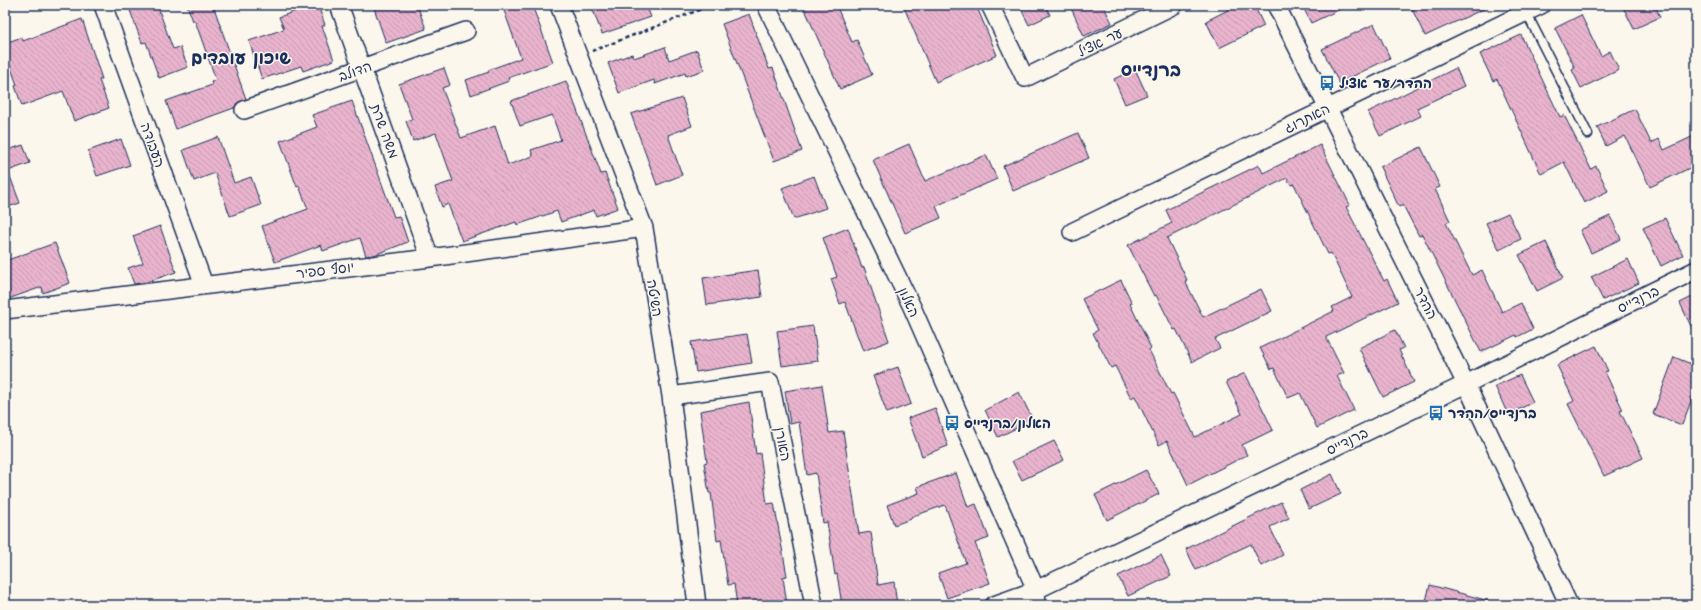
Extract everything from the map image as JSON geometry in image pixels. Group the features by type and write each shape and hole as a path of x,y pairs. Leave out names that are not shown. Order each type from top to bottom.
{"street":[{"name":"העבודה","path":"103,5 204,285"},
{"name":"משה שרת","path":"339,5 430,258"},
{"name":"השיטה","path":"559,5 644,228 671,396 697,605"},
{"name":"האלון","path":"766,5 912,307 1036,597"},
{"name":"ער אציל","path":"990,5 1025,78 1174,5"},
{"name":"ההדר","path":"1276,5 1466,384 1569,605"},
{"name":"האתרוג","path":"1072,232 1541,5"},
{"name":"הדולב","path":"244,110 466,31"},
{"name":"יוסף ספיר","path":"5,310 430,258 644,228"},
{"name":"ברנדייס","path":"994,605 1036,597 1696,270"},
{"name":"האורן","path":"671,396 770,382 814,605"}],"lane":[{"path":"1526,12 1588,134"}],"path":[{"path":"578,56 712,5"}],"building":[{"path":"128,5 157,5 173,49 180,47 188,67 159,78 146,42 142,43"},
{"path":"187,5 213,5 246,99 237,103 234,108 176,129 166,101 212,85 211,82 216,80 195,21 193,21"},
{"path":"313,5 318,5 325,25 322,26 334,60 303,71 301,66 262,79 249,41 284,29 279,17"},
{"path":"373,5 417,5 426,29 386,43"},
{"path":"502,5 532,5 553,62 508,78 509,81 471,95 466,80 521,58"},
{"path":"591,5 622,5 624,10 637,5 646,5 651,17 602,34"},
{"path":"803,5 836,5 852,42 857,40 872,75 840,89"},
{"path":"903,5 976,5 997,55 936,82"},
{"path":"1019,5 1045,5 1050,15 1029,25"},
{"path":"1077,5 1103,5 1112,23 1084,36 1071,8"},
{"path":"1238,5 1254,5 1264,26 1219,48 1206,21"},
{"path":"1302,5 1349,5 1311,23"},
{"path":"1410,5 1492,5 1425,36"},
{"path":"1622,5 1655,5 1660,17 1634,29"},
{"path":"749,14 769,69 773,68 802,151 774,161 722,24"},
{"path":"1581,15 1601,56 1610,51 1619,70 1581,88 1572,70 1575,68 1555,28"},
{"path":"82,19 102,79 99,80 109,108 74,121 63,91 22,106 15,86 17,85 5,51 5,43 22,37 23,41"},
{"path":"1374,24 1390,58 1339,83 1322,49"},
{"path":"1521,35 1560,117 1564,115 1591,169 1596,166 1608,191 1584,203 1564,162 1541,174 1497,79 1493,81 1480,54"},
{"path":"665,47 669,60 697,50 704,70 686,76 685,73 655,84 654,80 619,93 608,63 632,54 634,58"},
{"path":"444,68 450,85 442,88 461,138 495,126 508,165 533,156 531,150 561,140 552,115 520,126 511,101 566,81 601,174 605,173 618,208 596,216 594,210 561,222 557,211 517,225 516,222 462,241 448,204 442,207 435,187 453,181 436,133 413,141 406,121 412,119 399,84"},
{"path":"1456,68 1464,86 1417,108 1421,116 1380,136 1368,112"},
{"path":"1135,69 1147,95 1125,104 1114,79"},
{"path":"682,98 692,126 668,135 682,175 657,185 631,114"},
{"path":"352,101 394,217 399,216 408,242 374,255 366,256 360,238 323,251 321,245 275,262 262,226 308,209 299,186 297,187 280,141 317,127 312,115"},
{"path":"1635,109 1651,143 1659,139 1664,150 1696,135 1696,165 1650,187 1625,136 1606,146 1597,127"},
{"path":"1078,133 1089,158 1013,191 1003,166"},
{"path":"218,137 234,183 251,177 261,205 230,216 215,173 194,181 183,150"},
{"path":"121,139 130,165 97,176 88,151"},
{"path":"909,144 925,181 986,155 997,179 936,206 941,218 905,233 873,160"},
{"path":"23,145 30,163 8,171 20,203 5,208 5,151"},
{"path":"1320,145 1350,205 1346,207 1384,281 1387,279 1398,302 1326,337 1344,373 1337,376 1354,410 1317,428 1300,393 1288,398 1274,368 1271,369 1260,348 1334,311 1332,307 1352,297 1331,253 1328,254 1294,184 1291,185 1287,178 1167,238 1187,280 1185,281 1203,317 1261,289 1272,311 1215,339 1220,348 1192,362 1176,329 1174,330 1156,295 1154,296 1128,245 1172,223 1166,210 1259,165 1263,173"},
{"path":"1421,147 1440,187 1435,189 1450,221 1446,223 1472,275 1482,270 1502,312 1521,303 1533,329 1517,337 1516,335 1481,352 1422,234 1419,236 1403,205 1399,207 1380,167"},
{"path":"814,176 826,208 794,219 782,188"},
{"path":"1508,213 1521,239 1499,250 1486,223"},
{"path":"1610,216 1621,239 1591,253 1580,230"},
{"path":"1665,218 1683,255 1661,266 1643,228"},
{"path":"160,226 176,272 147,282 134,284 128,268 143,263 133,236"},
{"path":"848,228 862,268 864,267 889,341 863,351 845,302 840,304 831,279 837,277 823,238"},
{"path":"1546,242 1563,278 1537,291 1519,255"},
{"path":"55,243 70,283 43,293 42,287 5,300 5,261"},
{"path":"1628,259 1639,283 1603,300 1591,277"},
{"path":"758,270 762,297 707,305 703,278"},
{"path":"1121,280 1132,303 1130,304 1151,348 1149,350 1195,437 1242,414 1226,382 1245,373 1273,430 1242,445 1247,455 1188,485 1167,441 1159,445 1135,396 1131,398 1115,366 1111,368 1093,333 1098,330 1082,299"},
{"path":"1696,295 1696,337 1680,303"},
{"path":"813,326 818,361 782,366 777,331"},
{"path":"1395,330 1404,348 1399,350 1414,382 1383,397 1359,348"},
{"path":"747,334 752,363 696,372 691,342"},
{"path":"1596,346 1608,371 1605,372 1623,410 1620,411 1643,458 1604,476 1568,404 1574,401 1557,365"},
{"path":"1674,357 1696,366 1696,388 1682,425 1653,414"},
{"path":"898,367 911,404 887,413 873,376"},
{"path":"1520,375 1533,402 1508,415 1495,386"},
{"path":"822,385 829,433 843,431 859,534 871,532 878,585 894,582 897,605 842,605 837,574 835,575 827,522 823,523 816,473 807,475 799,422 790,424 785,391"},
{"path":"1019,392 1033,420 998,437 985,410"},
{"path":"749,402 756,454 760,453 767,504 774,503 787,576 783,577 787,605 737,605 734,584 728,585 721,540 717,541 711,493 709,493 704,463 707,462 700,411"},
{"path":"935,408 948,446 922,456 908,418"},
{"path":"1054,441 1064,460 1022,480 1012,461"},
{"path":"1146,470 1159,494 1107,520 1095,495"},
{"path":"956,473 968,507 976,504 989,538 975,543 990,583 947,598 938,573 966,563 945,505 911,517 911,519 894,525 887,505 919,493 917,487"},
{"path":"1332,474 1341,494 1309,509 1300,490"},
{"path":"1281,502 1289,518 1270,527 1283,555 1261,566 1251,544 1196,570 1186,549"},
{"path":"1161,555 1171,576 1128,596 1118,576"},
{"path":"1430,585 1489,601 1489,605 1425,605"}],"place":[{"name":"ההדר/ער אציל","path":"1327,83"},
{"name":"ברנדייס/ההדר","path":"1436,413"},
{"name":"האלון/ברנדייס","path":"952,423"}],"district":[{"name":"שיכון עובדים","path":"241,58"},
{"name":"ברנדייס","path":"1151,70"}]}
